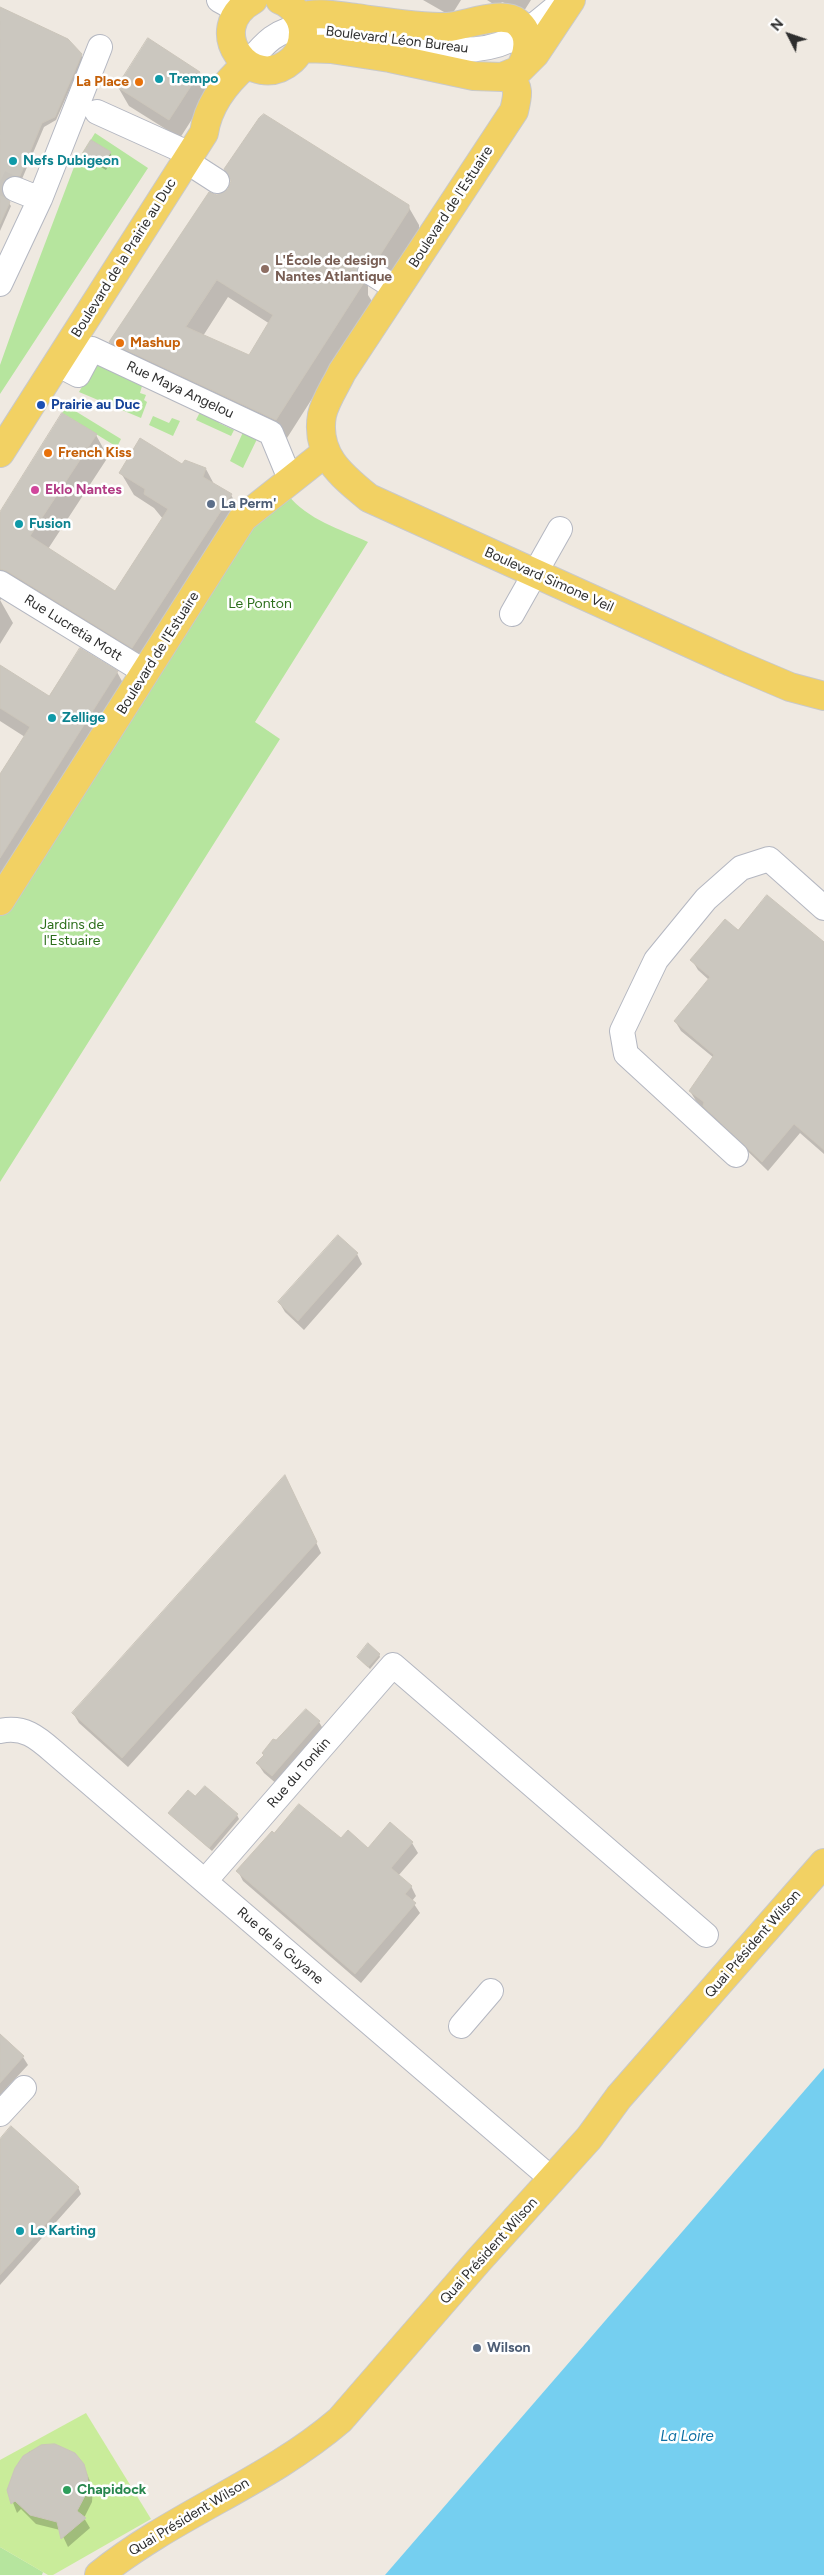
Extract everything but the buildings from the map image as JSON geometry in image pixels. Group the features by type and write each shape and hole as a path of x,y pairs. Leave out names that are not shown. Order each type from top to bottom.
{"main road":[{"path":"513,73 549,36 571,0"},
{"path":"237,4 231,29 231,39 239,57 247,64 267,70 278,69 287,64 292,16"},
{"name":"Boulevard Léon Bureau","path":"292,16 317,13 438,27 463,26 491,18 503,18 517,22 525,32"},
{"name":"Boulevard Léon Bureau","path":"292,16 331,49 390,58 474,76 513,73"},
{"path":"513,73 528,50 525,32"},
{"name":"Boulevard de la Prairie au Duc","path":"0,454 204,132 206,118 229,80 247,64"},
{"name":"Boulevard de l'Estuaire","path":"0,901 243,518 325,453 322,414 342,372 514,111 519,93 513,73"},
{"name":"Boulevard Simone Veil","path":"325,453 346,480 370,498 731,662 790,687 824,696"},
{"name":"Quai Président Wilson","path":"99,2575 153,2537 315,2441 340,2420 478,2261 589,2138 619,2096 824,1863"}],"street":[{"path":"525,32 540,22 565,0"},
{"name":"Boulevard de la Prairie au Duc","path":"247,64 292,16"},
{"path":"0,284 40,199 100,47"},
{"path":"97,112 188,157 217,181"},
{"path":"15,189 40,199"},
{"path":"370,272 397,290"},
{"name":"Rue Maya Angelou","path":"57,364 78,375 92,349 271,433 290,479"},
{"path":"512,614 560,529"},
{"name":"Rue Lucretia Mott","path":"0,583 145,672"},
{"path":"736,1155 626,1054 622,1031 656,960 706,899 741,868 769,859 824,908"},
{"name":"Rue du Tonkin","path":"205,1881 393,1665 706,1935"},
{"name":"Rue de la Guyane","path":"0,1730 14,1728 25,1730 40,1740 552,2180"},
{"path":"461,2026 491,1991"},
{"path":"0,2114 24,2088"}],"green space":[{"path":"95,133 148,168 0,394 0,365 16,320 74,167"},
{"path":"96,362 139,382 142,386 140,393 146,395 144,400 147,402 141,418 79,392"},
{"path":"204,404 223,413 219,423 234,430 231,436 196,420"},
{"path":"67,406 121,439 117,447 62,413"},
{"path":"153,416 169,423 172,418 180,421 173,436 149,425"},
{"path":"244,430 258,437 243,468 230,461"},
{"name":"Jardins de l'Estuaire","path":"288,495 296,504 315,517 368,542 255,722 280,739 0,1182 0,913 233,545"},
{"name":"Chapidock","path":"86,2413 151,2519 53,2575 48,2575 0,2547 0,2460"},
{"path":"0,2547 43,2572 42,2575 0,2575"}],"water":[{"name":"La Loire","path":"824,2068 824,2575 385,2575"}],"tunnel":[{"path":"0,182 15,189"}],"place":[{"name":"Trempo","path":"159,79"},
{"name":"La Place","path":"139,82"},
{"name":"Nefs Dubigeon","path":"13,161"},
{"name":"L'École de design Nantes Atlantique","path":"265,269"},
{"name":"Mashup","path":"120,343"},
{"name":"Prairie au Duc","path":"41,405"},
{"name":"French Kiss","path":"48,453"},
{"name":"Eklo Nantes","path":"35,490"},
{"name":"La Perm'","path":"211,504"},
{"name":"Fusion","path":"19,524"},
{"name":"Zellige","path":"52,718"},
{"name":"Le Karting","path":"20,2231"},
{"name":"Wilson","path":"477,2348"},
{"name":"Chapidock","path":"67,2490"}],"park label":[{"name":"Le Ponton","path":"260,604"}]}
